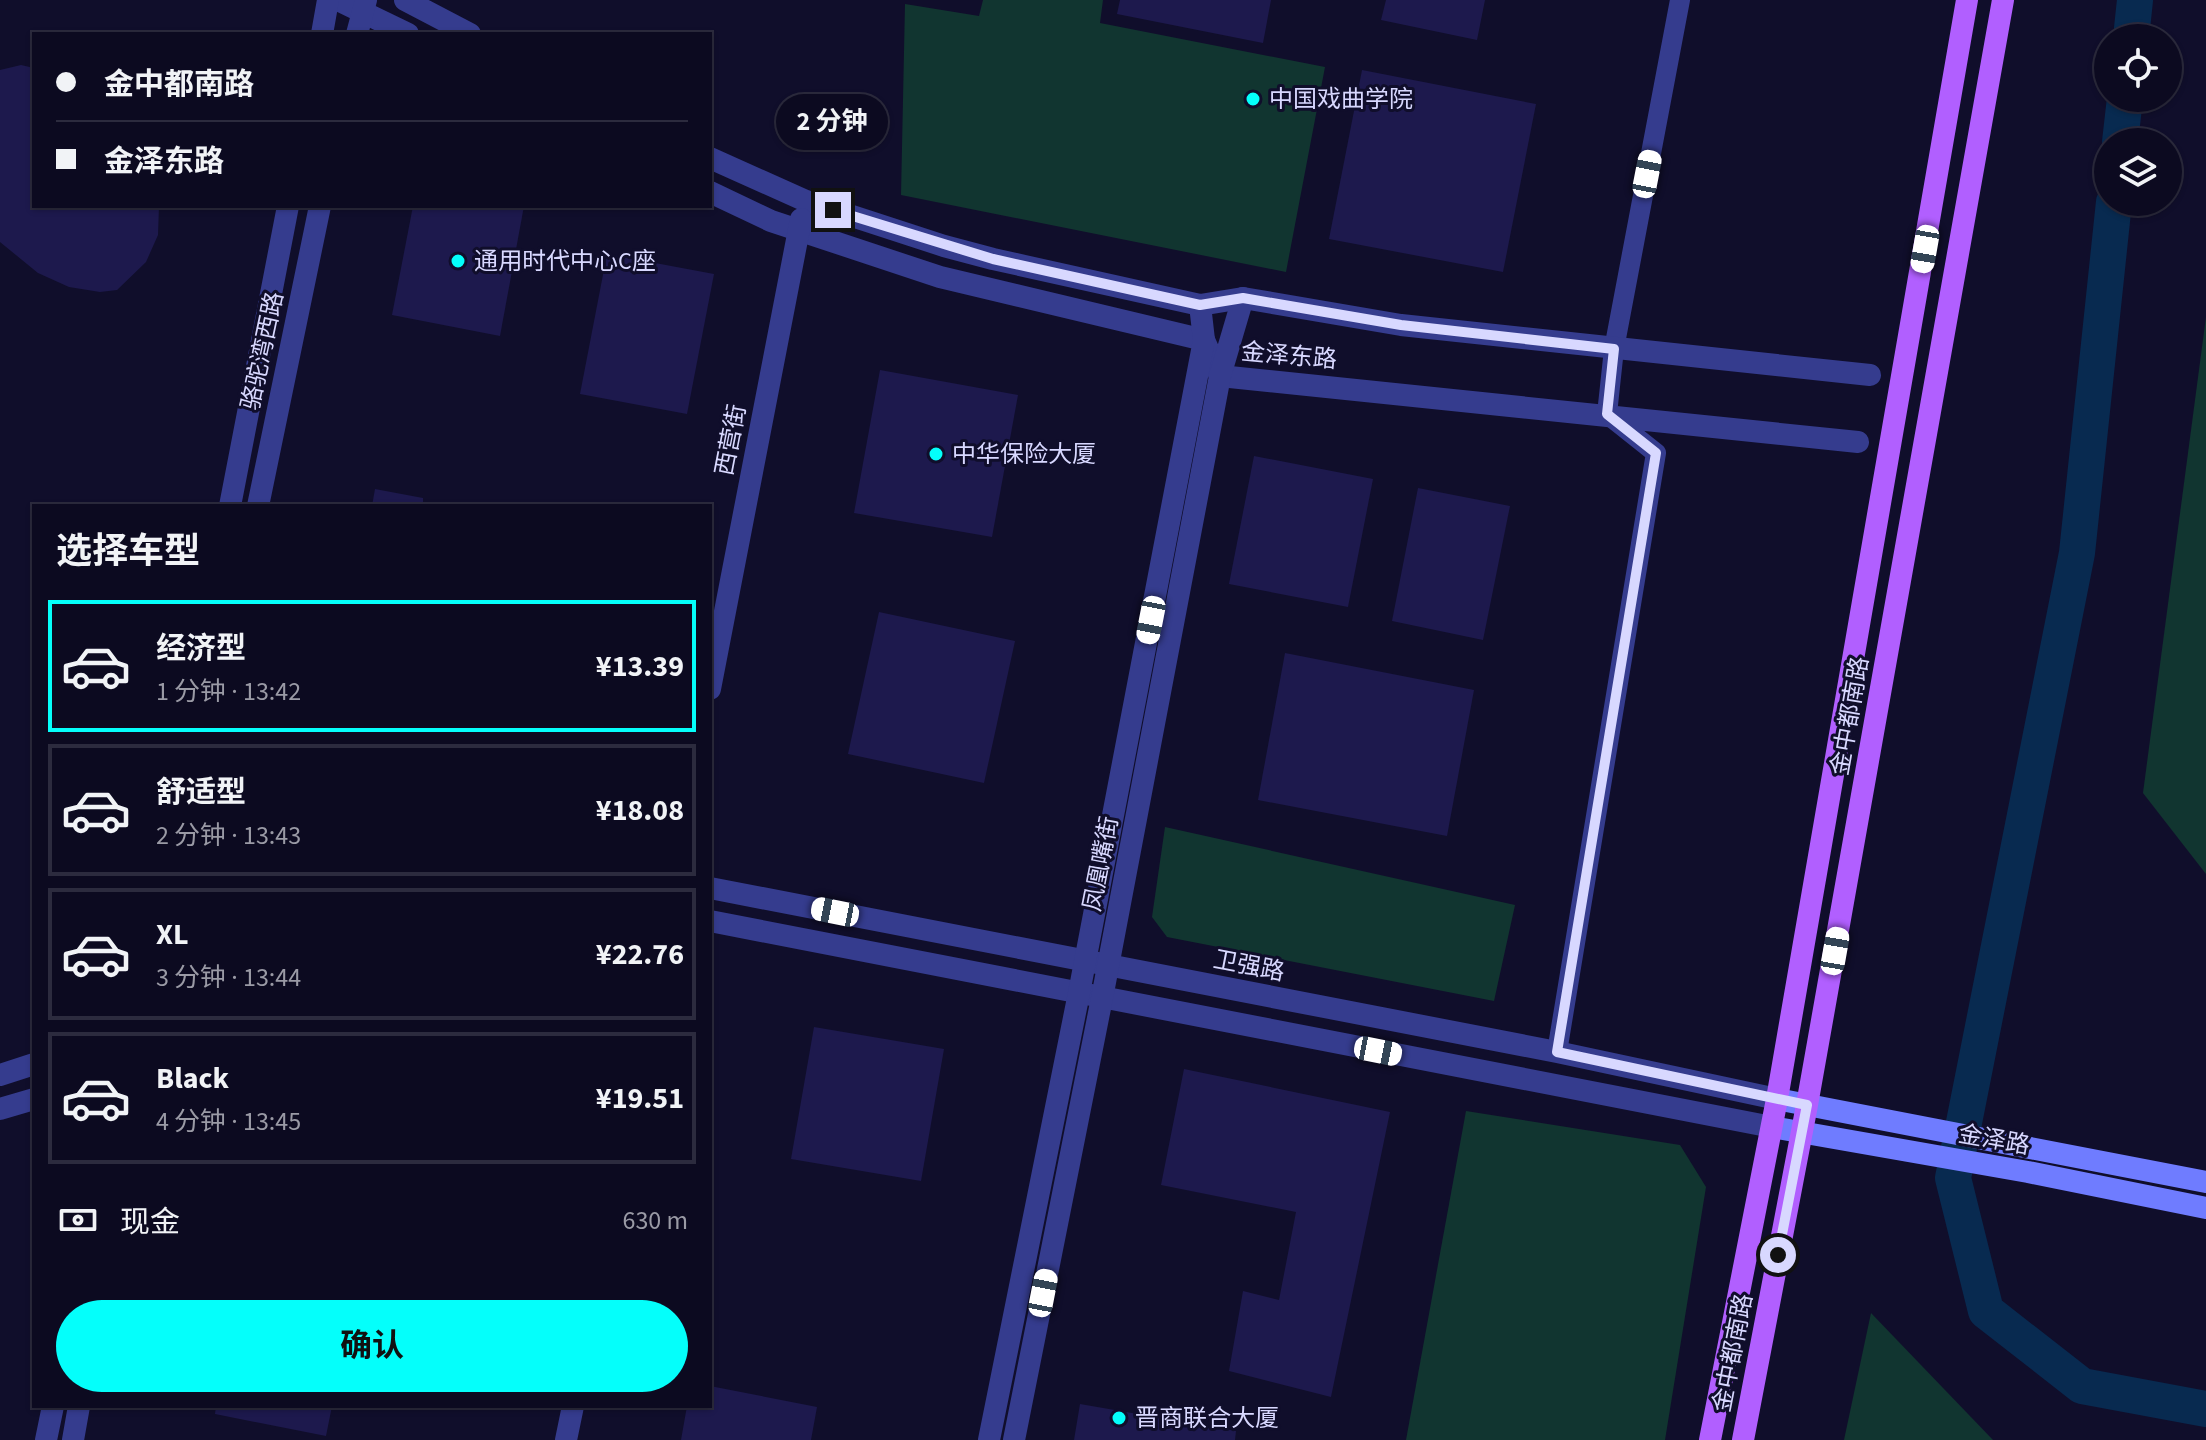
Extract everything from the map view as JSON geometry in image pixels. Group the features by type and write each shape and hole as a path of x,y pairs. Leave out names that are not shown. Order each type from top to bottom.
{"main road":[{"name":"金中都南路","path":"1710,1440 1777,1099 1967,0"},
{"name":"金中都南路","path":"1743,1440 1807,1105 2003,0"},
{"name":"金泽路","path":"1777,1099 2206,1182"},
{"name":"金泽路","path":"1772,1127 2028,1172 2206,1208"}],"street":[{"path":"322,32 328,0"},
{"path":"338,0 364,6 405,32"},
{"path":"405,0 466,32"},
{"path":"1557,1052 1656,453 1607,414 1614,349 1680,0"},
{"path":"358,32 364,6"},
{"name":"金泽东路","path":"712,159 806,201 993,259 1200,305 1243,298 1401,325 1870,375"},
{"path":"712,193 740,208 798,230 940,277 1204,340"},
{"name":"西营街","path":"712,679 806,201"},
{"name":"骆驼湾西路","path":"230,504 288,208"},
{"name":"骆驼湾西路","path":"258,504 320,208"},
{"name":"凤凰嘴街","path":"1014,1440 1220,376 1243,298"},
{"name":"凤凰嘴街","path":"989,1440 1079,993 1204,340 1200,305"},
{"name":"金泽东路","path":"1204,340 1220,376 1858,442"},
{"name":"卫强路","path":"712,888 1557,1052 1777,1099"},
{"path":"712,921 1772,1127"},
{"path":"0,1075 32,1065"},
{"path":"0,1109 32,1100"},
{"path":"46,1440 53,1408"},
{"path":"73,1440 79,1408"},
{"path":"566,1440 573,1408"}],"green space":[{"path":"983,0 1103,0 1100,23 1325,67 1286,272 901,195 905,4 979,16"},
{"path":"2206,317 2206,874 2143,793"},
{"path":"1165,827 1515,905 1494,1001 1167,937 1152,917"},
{"path":"1466,1111 1680,1145 1706,1187 1665,1440 1406,1440"},
{"path":"1871,1313 1993,1440 1844,1440"}],"building":[{"path":"1120,0 1271,0 1263,43 1117,14"},
{"path":"1386,0 1485,0 1477,40 1381,20"},
{"path":"21,65 32,68 32,208 159,208 158,235 146,262 117,290 100,292 69,287 38,273 0,242 0,70"},
{"path":"1362,70 1536,104 1503,272 1329,239"},
{"name":"通用时代中心C座","path":"413,208 524,208 500,336 392,315"},
{"path":"607,254 714,274 687,414 580,394"},
{"name":"中华保险大厦","path":"880,370 1018,395 992,537 854,513"},
{"path":"1254,456 1373,479 1348,607 1229,584"},
{"path":"1418,488 1510,506 1483,640 1392,621"},
{"path":"375,489 423,498 423,504 372,504"},
{"path":"879,612 1015,641 984,783 848,754"},
{"path":"1285,653 1474,690 1447,836 1258,800"},
{"path":"814,1027 944,1049 921,1181 791,1159"},
{"path":"1184,1069 1390,1112 1331,1397 1229,1371 1243,1291 1279,1300 1296,1212 1161,1185"},
{"path":"712,1386 817,1407 811,1440 681,1440 687,1408 712,1408"},
{"name":"晋商联合大厦","path":"1080,1404 1236,1431 1235,1440 1074,1440"},
{"path":"216,1408 332,1408 326,1436 215,1414"}],"waterway":[{"path":"2132,24 2135,0"},
{"path":"2122,128 2123,112"},
{"path":"2113,216 2077,553 1953,1178 1986,1311 2082,1386 2206,1409"}],"place":[{"name":"中国戏曲学院","path":"1253,99"},
{"name":"通用时代中心C座","path":"458,261"},
{"name":"中华保险大厦","path":"936,454"},
{"name":"晋商联合大厦","path":"1119,1418"}],"route":[{"path":"833,210 993,259 1200,305 1243,298 1401,325 1614,349 1607,414 1656,453 1557,1052 1807,1105 1778,1255"}]}
